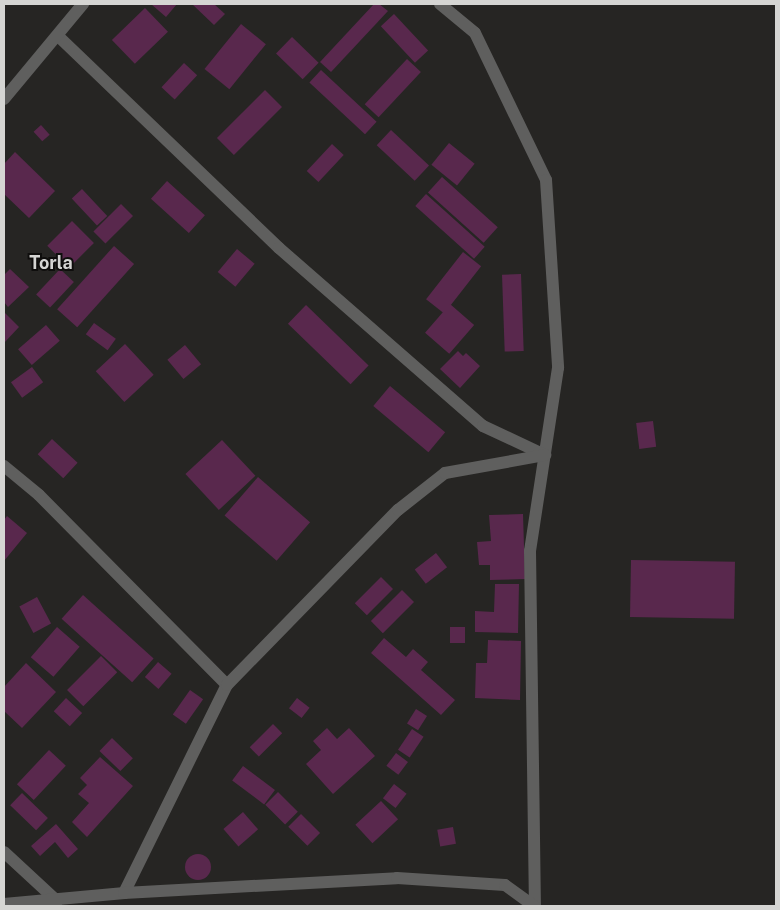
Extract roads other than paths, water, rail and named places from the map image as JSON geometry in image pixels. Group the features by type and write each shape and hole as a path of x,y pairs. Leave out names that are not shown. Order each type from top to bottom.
{"street":[{"path":"4,98 83,4"},
{"path":"440,4 475,33 546,180 558,368 530,551 535,906"},
{"path":"58,36 279,248 483,426 544,455"},
{"path":"124,893 228,685 398,510 445,473 544,455"},
{"path":"4,466 39,494 228,685"},
{"path":"4,852 55,903"},
{"path":"4,904 55,903 124,893 397,878 505,885 535,906"}],"district":[{"name":"Torla","path":"51,263"}]}
